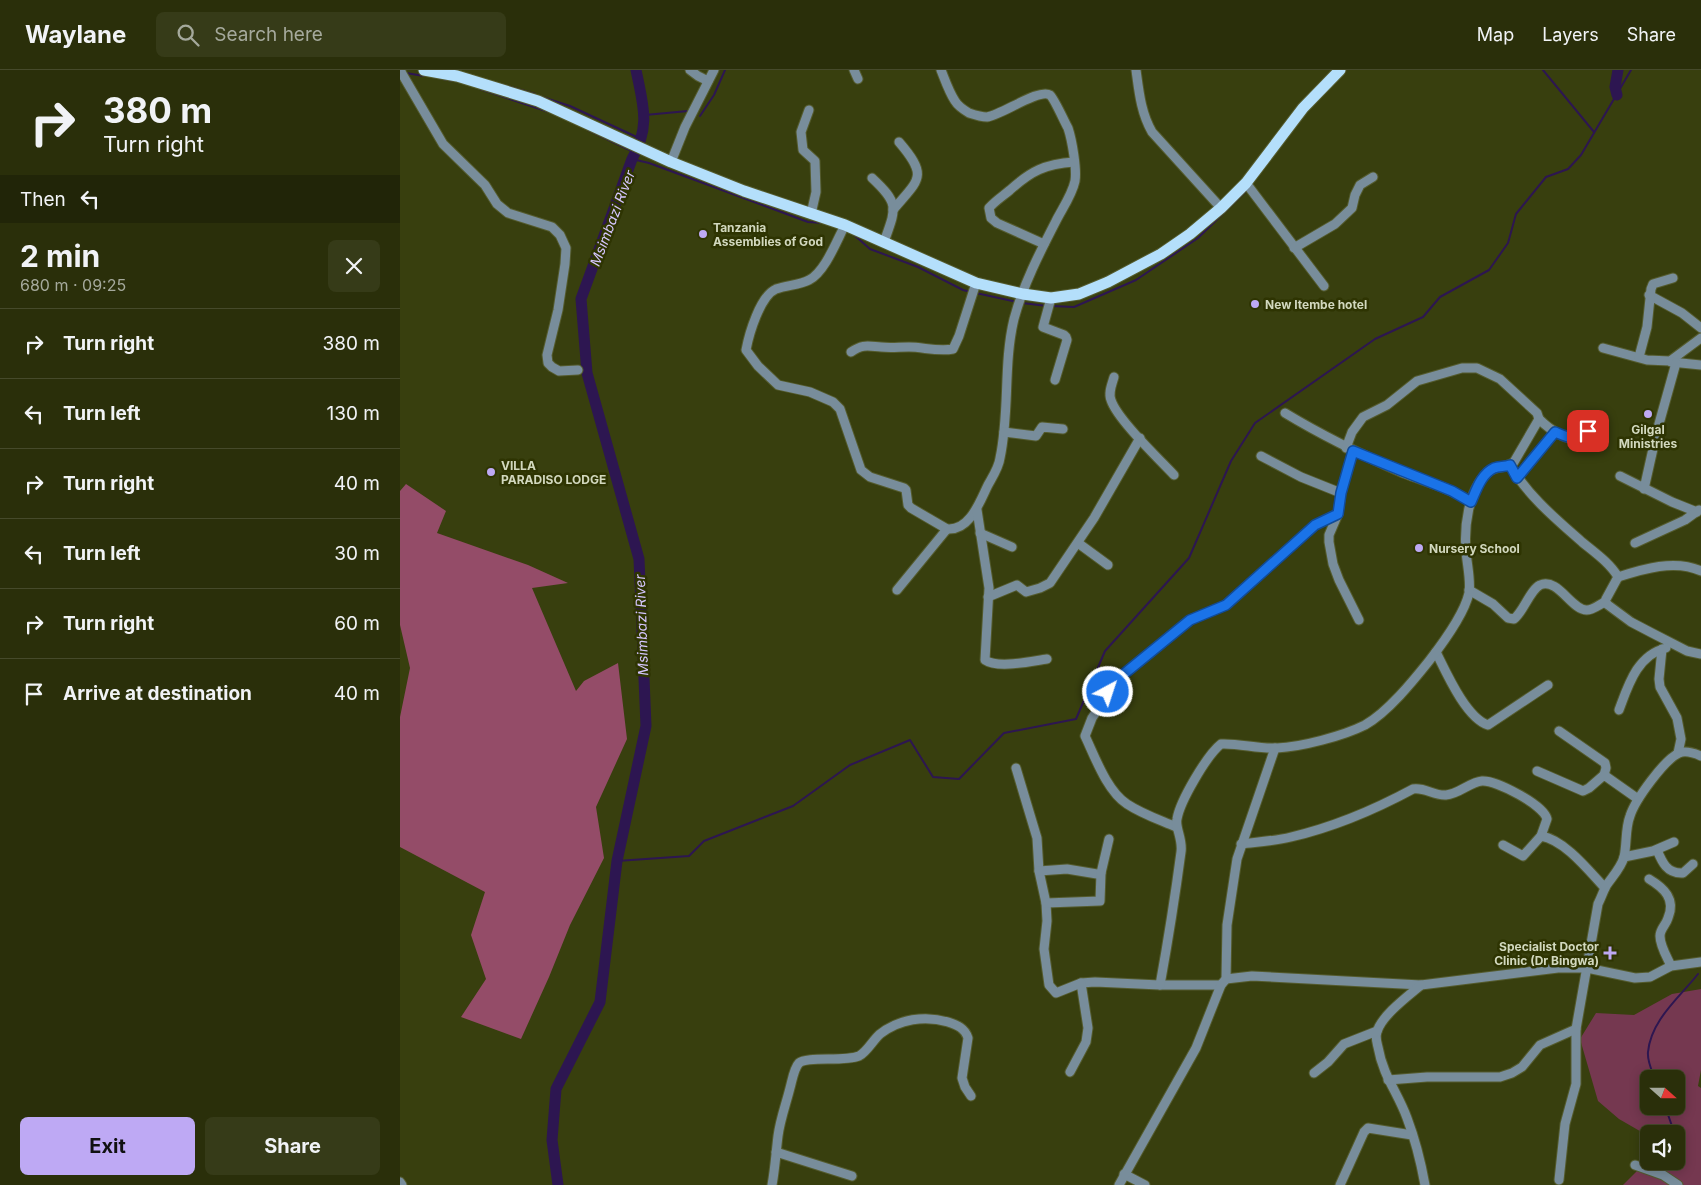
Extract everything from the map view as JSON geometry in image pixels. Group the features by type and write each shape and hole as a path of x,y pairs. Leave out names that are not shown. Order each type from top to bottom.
{"main road":[{"path":"424,70 460,73 538,101 671,162 744,191 845,225 976,283 1023,294 1051,298 1079,294 1108,282 1161,254 1190,234 1221,208 1246,183 1303,108 1340,70"}],"street":[{"path":"401,70 400,72 443,144 485,184 497,204 508,213 552,227 560,235 566,248 565,264 558,310 547,355 548,363 560,370 578,370"},
{"path":"690,70 708,81"},
{"path":"671,162 678,143 714,70"},
{"path":"854,70 858,79"},
{"path":"845,225 826,261 810,280 773,290 767,297 749,334 746,350 758,366 778,386 810,392 833,402 840,409 861,470 870,478 904,488 908,505 947,528 953,529 960,526 977,510 1000,460 1004,432 1008,349 1015,316 1044,244 1073,188 1075,180 1074,162 1067,128 1055,101 1050,96 1044,93 986,117 974,115 964,110 955,102 941,70"},
{"path":"1136,70 1141,106 1152,132 1221,208"},
{"path":"809,110 801,132 803,150 815,161 816,192 811,214"},
{"path":"893,210 915,186 918,175 917,167 912,157 899,142"},
{"path":"1044,244 996,223 991,218 989,208 1019,181 1033,172 1055,163 1074,162"},
{"path":"1294,248 1334,224 1352,208 1360,185 1373,176"},
{"path":"872,178 887,193 892,202 893,210 884,242"},
{"path":"1246,183 1324,286"},
{"path":"1639,357 1647,327 1650,294 1653,284 1673,278"},
{"path":"851,352 864,345 952,349 956,343 976,283"},
{"path":"1650,294 1682,313 1701,328"},
{"path":"1051,298 1043,327 1066,336 1055,380"},
{"path":"1644,489 1673,362 1701,338"},
{"path":"1603,348 1656,362 1701,365"},
{"path":"1359,620 1338,580 1330,552 1330,535 1338,514 1349,449 1358,422 1363,417 1387,405 1417,382 1462,368 1477,368 1500,379 1537,413 1539,419 1555,432 1568,437 1580,438 1584,436 1592,423"},
{"path":"1114,377 1110,398 1116,410 1174,475"},
{"path":"1285,413 1349,449 1452,491 1471,502"},
{"path":"1160,985 1181,852 1181,840 1176,820 1186,797 1214,749 1221,744 1275,748 1302,745 1326,739 1365,725 1388,706 1415,678 1436,652 1462,612 1469,590 1466,549 1471,502 1486,474 1492,469 1510,465 1514,462 1539,419"},
{"path":"1004,432 1036,436 1042,428 1063,430"},
{"path":"1517,478 1555,432"},
{"path":"988,597 1017,585 1026,592 1050,583 1078,543 1140,438"},
{"path":"1261,456 1308,480 1341,493"},
{"path":"1510,465 1517,478 1544,507 1602,559 1618,577"},
{"path":"1620,476 1644,489 1699,510"},
{"path":"977,510 989,579 985,660 989,663 1000,664 1047,659"},
{"path":"1635,544 1685,520 1699,510"},
{"path":"1176,826 1126,804 1114,792 1085,736 1092,718 1119,678 1190,620 1226,605 1315,525 1338,514"},
{"path":"896,590 947,528"},
{"path":"980,533 1012,547"},
{"path":"1078,543 1108,564"},
{"path":"1469,590 1493,604 1508,618 1514,619 1520,614 1538,586 1543,584 1552,586 1582,609 1588,610 1605,602 1618,577 1648,568 1686,566 1701,570"},
{"path":"1605,602 1632,622 1687,651 1701,654"},
{"path":"1619,710 1637,668 1654,653 1676,645"},
{"path":"1559,1180 1565,1124 1576,1084 1576,1029 1598,904 1605,888 1624,858 1626,831 1630,816 1638,799 1662,768 1678,753 1681,739 1677,718 1658,679 1662,649"},
{"path":"1436,652 1464,702 1476,718 1488,725 1548,686"},
{"path":"1538,771 1583,790 1589,788 1604,775 1605,763 1559,731"},
{"path":"1119,1185 1196,1048 1224,982 1228,925 1237,860 1275,748"},
{"path":"1678,753 1687,752 1701,756"},
{"path":"1016,768 1037,838 1039,871 1046,904 1047,921 1044,949 1049,985 1056,993 1081,983 1160,985 1224,982 1252,976 1421,985 1558,968 1587,968 1635,978 1650,977 1671,966 1701,962"},
{"path":"1604,775 1638,799"},
{"path":"1241,844 1290,837 1340,822 1372,810 1412,789 1418,788 1445,795 1484,781 1509,790 1543,810 1547,818 1541,836 1523,856 1503,845"},
{"path":"1541,836 1559,844 1576,857 1605,888"},
{"path":"1046,904 1100,901 1101,873 1109,839"},
{"path":"1624,858 1657,850 1674,842"},
{"path":"1657,850 1663,864 1673,871 1683,872 1693,864"},
{"path":"1039,871 1067,869 1101,873"},
{"path":"1649,879 1667,892 1670,905 1669,918 1660,934 1661,943 1671,966"},
{"path":"1070,1072 1086,1042 1088,1028 1081,983"},
{"path":"1421,985 1389,1014 1377,1031 1376,1037 1380,1059 1388,1080 1405,1112 1417,1150 1425,1185"},
{"path":"772,1185 778,1134 798,1064 804,1060 835,1060 858,1056 881,1034 907,1020 928,1018 962,1027 968,1038 962,1078 971,1096"},
{"path":"1388,1080 1427,1077 1500,1077 1522,1067 1540,1045 1576,1029"},
{"path":"1314,1073 1328,1062 1344,1044 1377,1031"},
{"path":"1340,1185 1364,1132 1368,1128 1412,1135"},
{"path":"776,1152 852,1176"},
{"path":"1635,1165 1663,1175 1678,1185"},
{"path":"1124,1174 1145,1185"}],"shaded area":[{"path":"406,484 446,511 437,533 528,565 568,583 532,588 576,691 584,681 618,663 627,739 596,807 604,858 570,925 521,1039 461,1017 486,979 471,935 485,892 400,847 400,717 410,668 400,625 400,491"},
{"path":"1701,989 1701,1070 1698,1086 1701,1088 1701,1185 1623,1185 1640,1168 1640,1170 1685,1170 1685,1125 1640,1125 1640,1131 1619,1119 1598,1101 1580,1039 1596,1013 1634,1015 1672,994"}],"waterway":[{"name":"Msimbazi River","path":"558,1185 552,1140 556,1089 600,1002 617,861 646,726 639,559 587,373 581,299 642,136 644,115 636,70"},
{"path":"700,116 714,95 725,70"},
{"path":"1543,70 1594,132"},
{"path":"1617,95 1615,87 1618,70"},
{"path":"617,861 689,856 704,841 793,806 850,765 910,740 933,777 959,779 1004,733 1076,719 1105,651 1189,558 1231,461 1255,423 1375,339 1423,317 1440,297 1489,270 1508,243 1516,214 1546,177 1568,169 1581,155 1631,70"},
{"path":"406,73 424,76"},
{"path":"433,77 453,81"},
{"path":"494,82 535,94"},
{"path":"480,89 549,112"},
{"path":"539,96 570,106 641,139"},
{"path":"645,115 688,111"},
{"path":"588,130 636,153"},
{"path":"632,159 649,163 808,222 824,223"},
{"path":"1052,306 1074,307 1136,280 1198,238 1246,191"},
{"path":"853,234 870,249 918,267 963,290 971,292"},
{"path":"976,293 1017,302"},
{"path":"1022,303 1047,306"},
{"path":"1652,1070 1648,1052 1654,1030 1667,1010 1698,974"},
{"path":"1668,1115 1672,1125"}],"place":[{"name":"Tanzania Assemblies of God","path":"703,234"},
{"name":"New Itembe hotel","path":"1255,304"},
{"name":"Gilgal Ministries","path":"1648,414"},
{"name":"VILLA PARADISO LODGE","path":"491,472"},
{"name":"Nursery School","path":"1419,548"},
{"name":"Specialist Doctor Clinic (Dr Bingwa)","path":"1610,953"}],"route":[{"path":"1108,692 1119,678 1190,620 1226,605 1306,532 1315,525 1338,514 1341,493 1353,451 1452,491 1471,502 1479,484 1492,469 1510,465 1517,478 1555,432 1576,439 1584,436 1588,431"}]}
